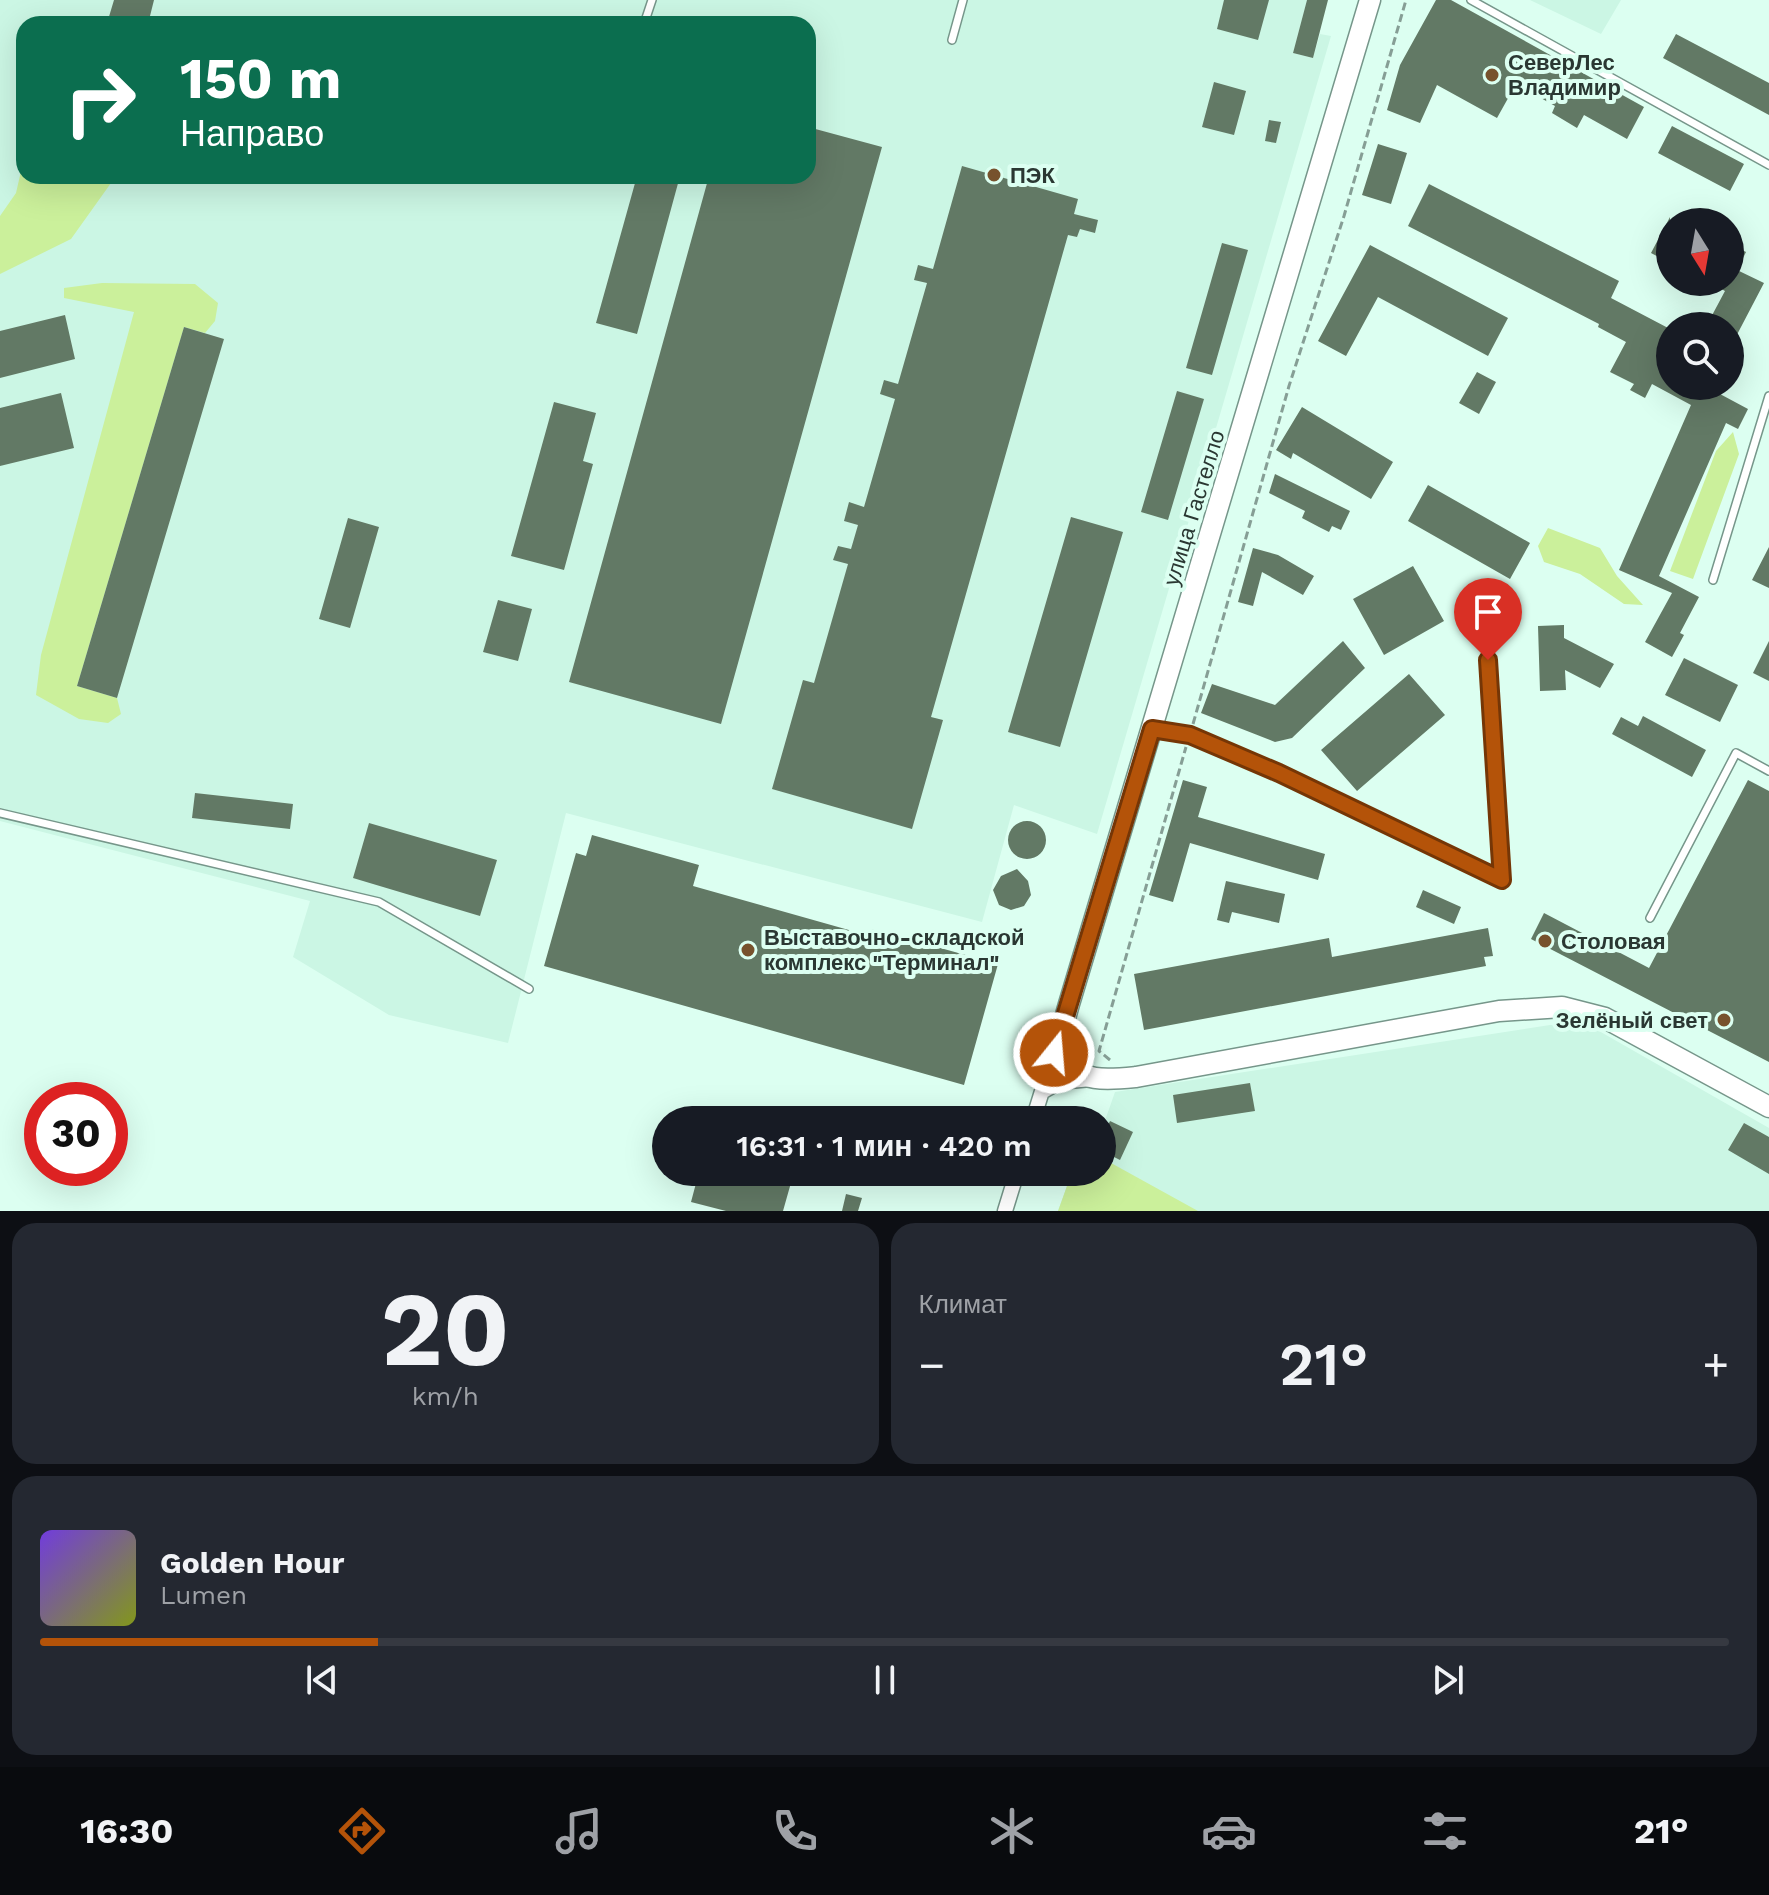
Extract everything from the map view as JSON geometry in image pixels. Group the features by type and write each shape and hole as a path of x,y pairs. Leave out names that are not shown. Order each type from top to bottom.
{"main road":[{"name":"улица Гастелло","path":"1095,1079 1081,1075 1062,1058 1062,1029 1370,0"},
{"path":"1095,1079 1136,1077 1499,1011 1562,1007 1605,1018 1769,1107"}],"street":[{"name":"улица Гастелло","path":"1038,1106 1062,1029"},
{"path":"1042,1092 1059,1082 1095,1079"},
{"path":"1005,1211 1013,1186"}],"lane":[{"path":"952,40 963,0"},
{"path":"1471,0 1769,165"},
{"path":"1713,580 1769,396"},
{"path":"1152,729 1190,735 1279,773 1502,880 1488,660"},
{"path":"1650,918 1736,753 1769,771"},
{"path":"0,813 379,902 529,989"}],"path":[{"path":"1118,1060 1105,1060 1099,1051 1280,415 1344,216 1406,0"}],"shaded area":[{"path":"0,0 1307,0 1293,53 1313,58 1320,34 1331,36 1097,834 1014,805 982,922 566,813 508,1043 389,1015 293,957 310,901 0,821"},
{"path":"1530,0 1621,0 1601,34"},
{"path":"1550,1025 1592,1027 1769,1128 1769,1211 1058,1211 1067,1186 1116,1186 1116,1106 1110,1106 1115,1092"}],"green space":[{"path":"18,184 110,184 71,239 0,274 0,216 16,193"},
{"path":"102,283 195,284 218,303 215,321 205,333 184,327 77,686 117,698 121,714 108,723 79,719 36,695 41,655 134,312 64,298 64,288"},
{"path":"1733,432 1739,454 1693,579 1670,571 1716,451"},
{"path":"1548,528 1600,548 1617,576 1643,605 1624,604 1580,574 1544,562 1538,546"},
{"path":"1116,1166 1198,1211 1058,1211 1067,1186 1116,1186"}],"building":[{"path":"114,0 154,0 150,16 109,16"},
{"path":"1224,0 1269,0 1258,40 1217,29"},
{"path":"1307,0 1328,0 1313,58 1293,53"},
{"name":"СеверЛес Владимир","path":"1436,0 1451,0 1644,107 1627,139 1584,115 1577,128 1552,113 1555,106 1516,84 1497,118 1437,85 1420,123 1387,110 1400,65"},
{"path":"1676,34 1769,83 1769,115 1663,58"},
{"path":"1214,82 1246,91 1234,135 1202,127"},
{"path":"1269,120 1281,122 1276,143 1265,141"},
{"path":"1672,126 1744,164 1730,191 1658,153"},
{"path":"816,129 882,147 721,724 569,682 707,184 816,184"},
{"path":"1378,144 1407,153 1391,204 1362,195"},
{"path":"962,166 1078,199 1074,214 1098,220 1095,233 1080,229 1077,237 1068,235 931,717 943,720 912,829 772,789 803,680 814,683 848,564 833,560 838,546 851,549 858,525 844,521 849,502 864,507 895,399 880,394 884,380 898,384 927,283 914,280 918,265 933,269"},
{"path":"635,184 678,184 637,334 596,323"},
{"path":"1429,184 1619,281 1611,298 1656,322 1656,386 1652,384 1645,398 1630,390 1634,384 1610,372 1626,342 1598,327 1599,324 1408,226"},
{"path":"1222,243 1248,250 1212,375 1186,368"},
{"path":"1370,245 1508,318 1488,356 1378,297 1346,356 1318,341"},
{"path":"1744,273 1764,283 1744,321 1744,312 1714,312 1722,296 1744,296"},
{"path":"65,315 75,359 0,378 0,331"},
{"path":"184,327 224,339 117,698 77,686"},
{"path":"1477,372 1496,382 1479,414 1459,403"},
{"path":"1177,391 1204,399 1168,520 1141,512"},
{"path":"61,393 74,448 0,466 0,408"},
{"path":"1682,400 1731,400 1748,409 1738,429 1726,423 1659,576 1699,597 1680,633 1684,635 1672,657 1645,642 1672,593 1619,570 1691,405"},
{"path":"554,402 596,413 583,461 593,464 564,570 511,556"},
{"path":"1302,407 1393,462 1371,499 1293,453 1291,459 1276,450"},
{"path":"1275,474 1350,511 1341,530 1332,526 1329,532 1319,527 1302,518 1305,511 1269,493"},
{"path":"1428,485 1530,543 1510,579 1408,521"},
{"path":"1071,517 1123,532 1060,747 1008,732"},
{"path":"348,518 379,527 350,628 319,619"},
{"path":"1769,547 1769,588 1752,580"},
{"path":"1253,548 1278,555 1314,576 1303,595 1262,572 1253,606 1238,602"},
{"path":"1413,566 1444,621 1384,655 1353,599"},
{"path":"498,600 532,609 518,661 483,652"},
{"path":"1564,625 1564,638 1614,664 1600,688 1565,670 1566,690 1540,691 1538,626"},
{"path":"1343,641 1365,668 1292,738 1275,742 1201,713 1212,684 1275,705"},
{"path":"1769,641 1769,681 1753,673"},
{"path":"1684,658 1738,685 1720,722 1665,695"},
{"path":"1409,674 1445,715 1357,791 1321,750"},
{"path":"1643,716 1706,750 1692,777 1612,734 1621,717 1638,726"},
{"path":"1183,780 1207,787 1198,817 1325,854 1318,880 1190,843 1173,902 1149,895"},
{"path":"1748,780 1769,791 1769,1062 1531,939 1544,913 1649,968"},
{"path":"195,793 293,804 290,829 192,818"},
{"path":"1027,821 1040,827 1046,840 1040,853 1027,859 1014,853 1008,840 1014,827"},
{"path":"369,823 497,860 480,916 353,878"},
{"name":"Выставочно-складской комплекс \"Терминал\"","path":"592,835 699,865 693,886 870,936 872,929 998,964 964,1085 544,966 576,853 586,856"},
{"path":"1017,869 1028,881 1031,895 1024,906 1011,910 999,905 993,890 1001,876"},
{"path":"1226,881 1285,894 1279,923 1232,912 1229,923 1217,920"},
{"path":"1423,890 1461,907 1454,924 1416,907"},
{"path":"1488,928 1493,956 1484,957 1486,966 1144,1030 1134,974 1329,938 1332,957"},
{"path":"1250,1083 1255,1111 1177,1123 1173,1095"},
{"path":"1744,1123 1769,1137 1769,1174 1728,1150"},
{"path":"1116,1124 1133,1132 1120,1160 1116,1158"},
{"path":"695,1186 790,1186 783,1211 726,1211 691,1202"},
{"path":"846,1194 862,1198 858,1211 842,1211"}],"place":[{"name":"СеверЛес Владимир","path":"1492,75"},
{"name":"ПЭК","path":"994,175"},
{"name":"Столовая","path":"1545,941"},
{"name":"Выставочно-складской комплекс \"Терминал\"","path":"748,950"},
{"name":"Зелёный свет","path":"1724,1020"}],"route":[{"path":"1054,1053 1152,729 1190,735 1279,773 1502,880 1488,660"}]}
